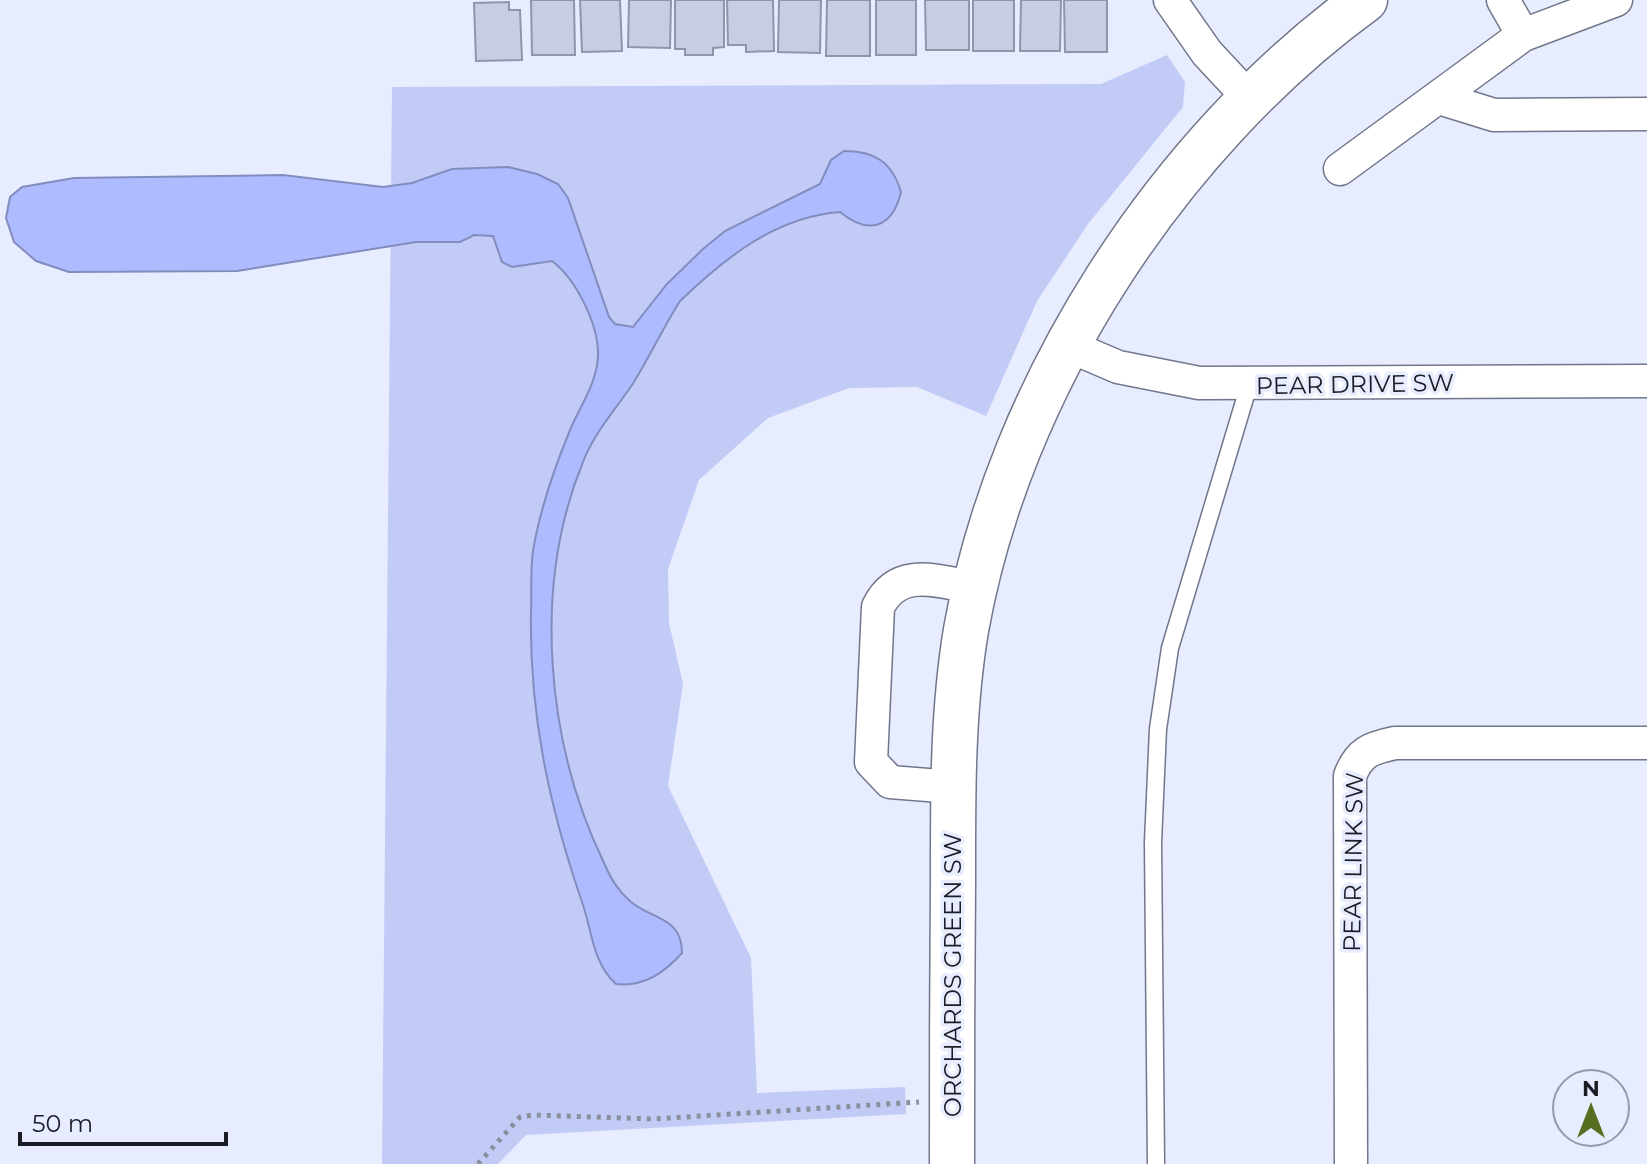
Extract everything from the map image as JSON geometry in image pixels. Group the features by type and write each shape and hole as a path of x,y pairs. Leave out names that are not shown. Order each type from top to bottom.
{"street":[{"path":"1170,0 1207,53 1249,98"},
{"name":"ORCHARDS GREEN SW","path":"952,1164 953,787 957,703 975,588 1023,444 1069,346 1156,207 1249,98 1365,0"},
{"path":"1503,0 1523,35"},
{"path":"1340,169 1523,35 1616,0"},
{"path":"1439,98 1494,115 1647,114"},
{"name":"PEAR DRIVE SW","path":"1069,346 1153,376 1249,385 1647,381"},
{"path":"953,787 903,786 890,782 871,762 878,607 891,588 903,580 919,578 975,588"},
{"name":"PEAR LINK SW","path":"1351,1164 1350,776 1357,759 1371,748 1395,743 1647,743"}],"lane":[{"path":"1156,1164 1153,842 1158,729 1170,648 1249,385"}],"path":[{"path":"478,1164 520,1117 533,1115 654,1119 952,1101"}],"shaded area":[{"path":"1167,55 1185,82 1183,107 1088,224 1037,301 986,416 917,387 849,388 768,418 699,480 668,569 669,623 683,684 668,786 751,958 757,1093 905,1087 906,1114 526,1135 498,1164 382,1164 392,87 1101,84"},
{"path":"844,151 873,156 893,173 901,192 892,214 885,221 869,226 840,212 794,222 752,242 697,285 680,301 632,385 593,441 567,510 557,560 552,612 558,716 569,767 584,816 612,879 631,902 672,926 681,941 682,953 653,977 636,983 616,984 597,956 570,866 543,759 533,686 531,573 536,535 553,474 591,385 598,356 590,317 569,279 552,261 512,267 502,262 493,236 474,235 460,242 416,242 237,271 69,272 36,261 14,242 6,218 10,197 22,187 74,178 283,175 383,187 412,183 452,169 508,167 537,174 558,184 568,198 609,317 615,324 633,327 667,284 703,249 725,231 820,184 831,160"}],"building":[{"path":"531,0 574,0 575,55 532,55"},
{"path":"580,0 620,0 622,51 582,52"},
{"path":"629,0 671,0 670,48 628,47"},
{"path":"675,0 724,0 724,47 713,48 713,55 685,55 685,49 675,49"},
{"path":"727,0 773,0 774,51 746,52 746,45 728,45"},
{"path":"779,0 821,0 820,53 778,52"},
{"path":"827,0 870,0 870,56 826,56"},
{"path":"876,0 916,0 916,55 876,55"},
{"path":"925,0 969,0 969,50 926,50"},
{"path":"973,0 1014,0 1014,51 973,51"},
{"path":"1021,0 1061,0 1060,51 1020,51"},
{"path":"1064,0 1107,0 1107,52 1065,52"},
{"path":"509,2 509,10 520,10 522,60 476,61 474,3"}]}
